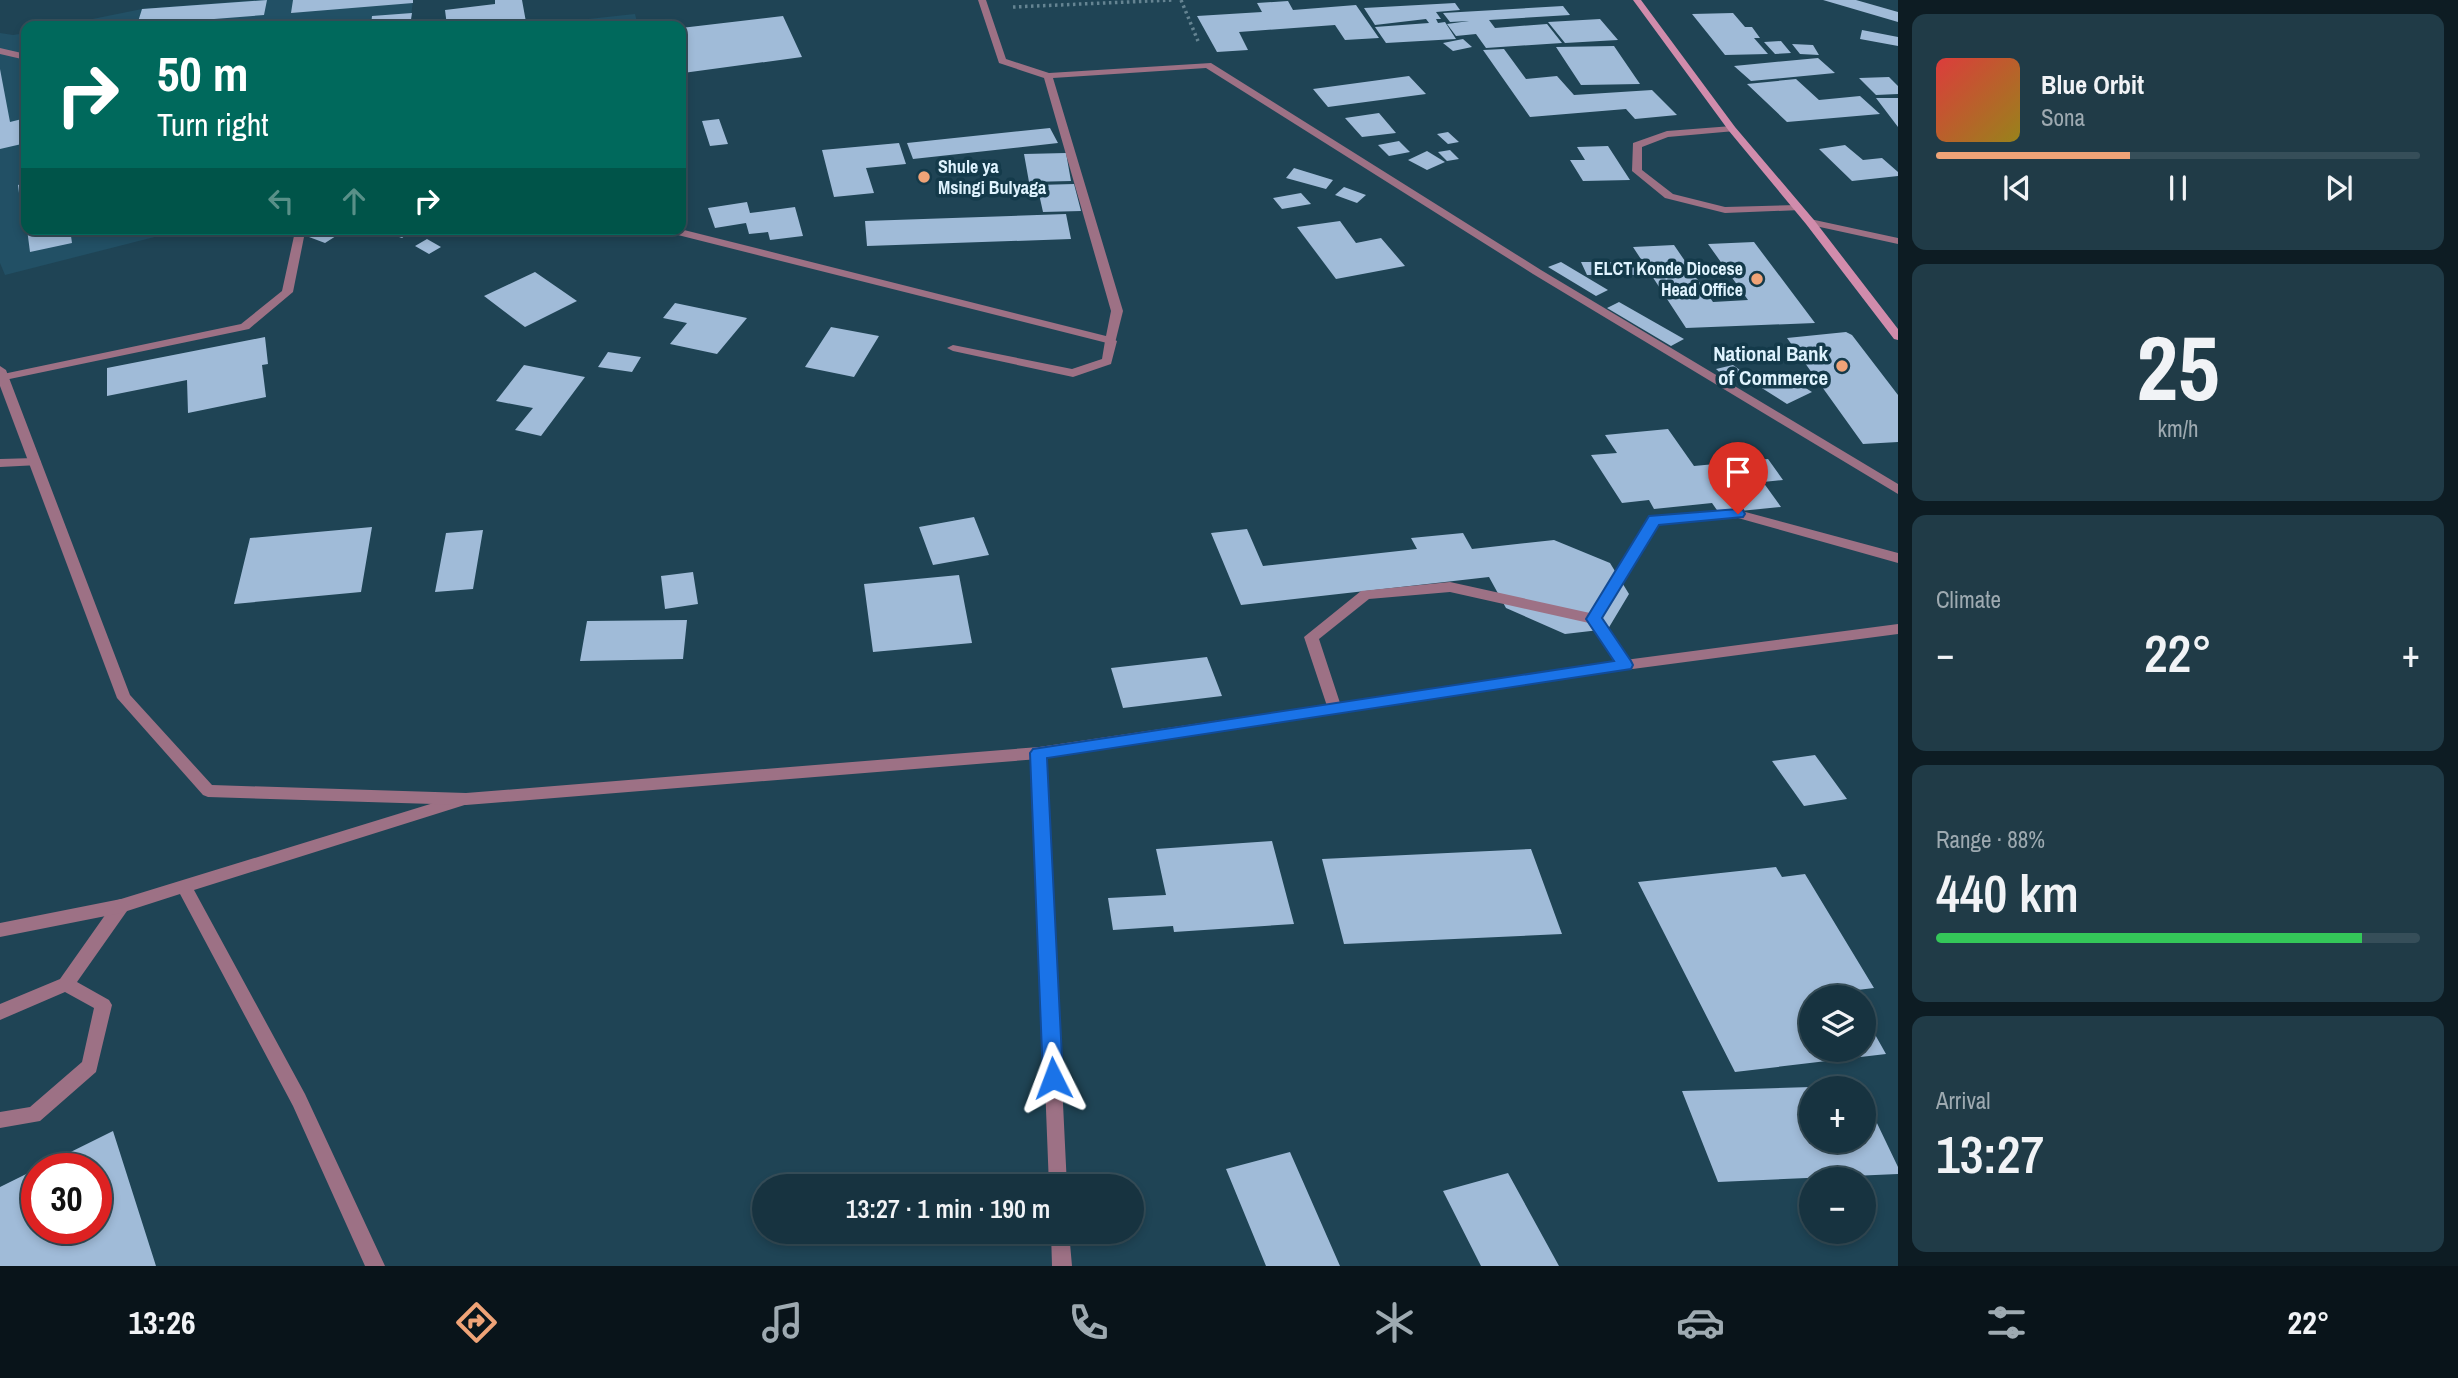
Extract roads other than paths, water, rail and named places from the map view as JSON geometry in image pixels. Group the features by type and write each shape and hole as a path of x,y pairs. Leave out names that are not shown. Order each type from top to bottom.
{"main road":[{"path":"1637,0 1732,129 1810,222 1898,337"}],"street":[{"path":"983,4 1002,61 1048,76 1208,65 1537,272 1898,490"},
{"path":"0,51 21,56"},
{"path":"953,348 1073,373 1107,361 1117,311 1048,76"},
{"path":"1732,129 1667,134 1637,145 1637,171 1670,197 1725,210 1797,208"},
{"path":"1810,222 1898,241"},
{"path":"686,234 1111,341"},
{"path":"300,235 287,292 245,327 1,374 124,698 208,791 466,799 1039,753 1625,665 1898,629"},
{"path":"0,463 35,462"},
{"path":"1594,619 1654,520 1738,514 1898,558"},
{"path":"1335,709 1311,637 1366,594 1450,587 1594,619 1625,665"},
{"path":"1039,753 1057,1174"},
{"path":"0,930 121,906 466,799"},
{"path":"184,886 299,1100 375,1266"},
{"path":"0,1012 66,984 121,906"},
{"path":"0,1119 34,1115 90,1066 103,1005 66,984"},
{"path":"1061,1244 1062,1266"}],"place":[{"name":"Shule ya Msingi Bulyaga","path":"924,177"},
{"name":"ELCT Konde Diocese Head Office","path":"1757,279"},
{"name":"National Bank of Commerce","path":"1842,366"}]}
